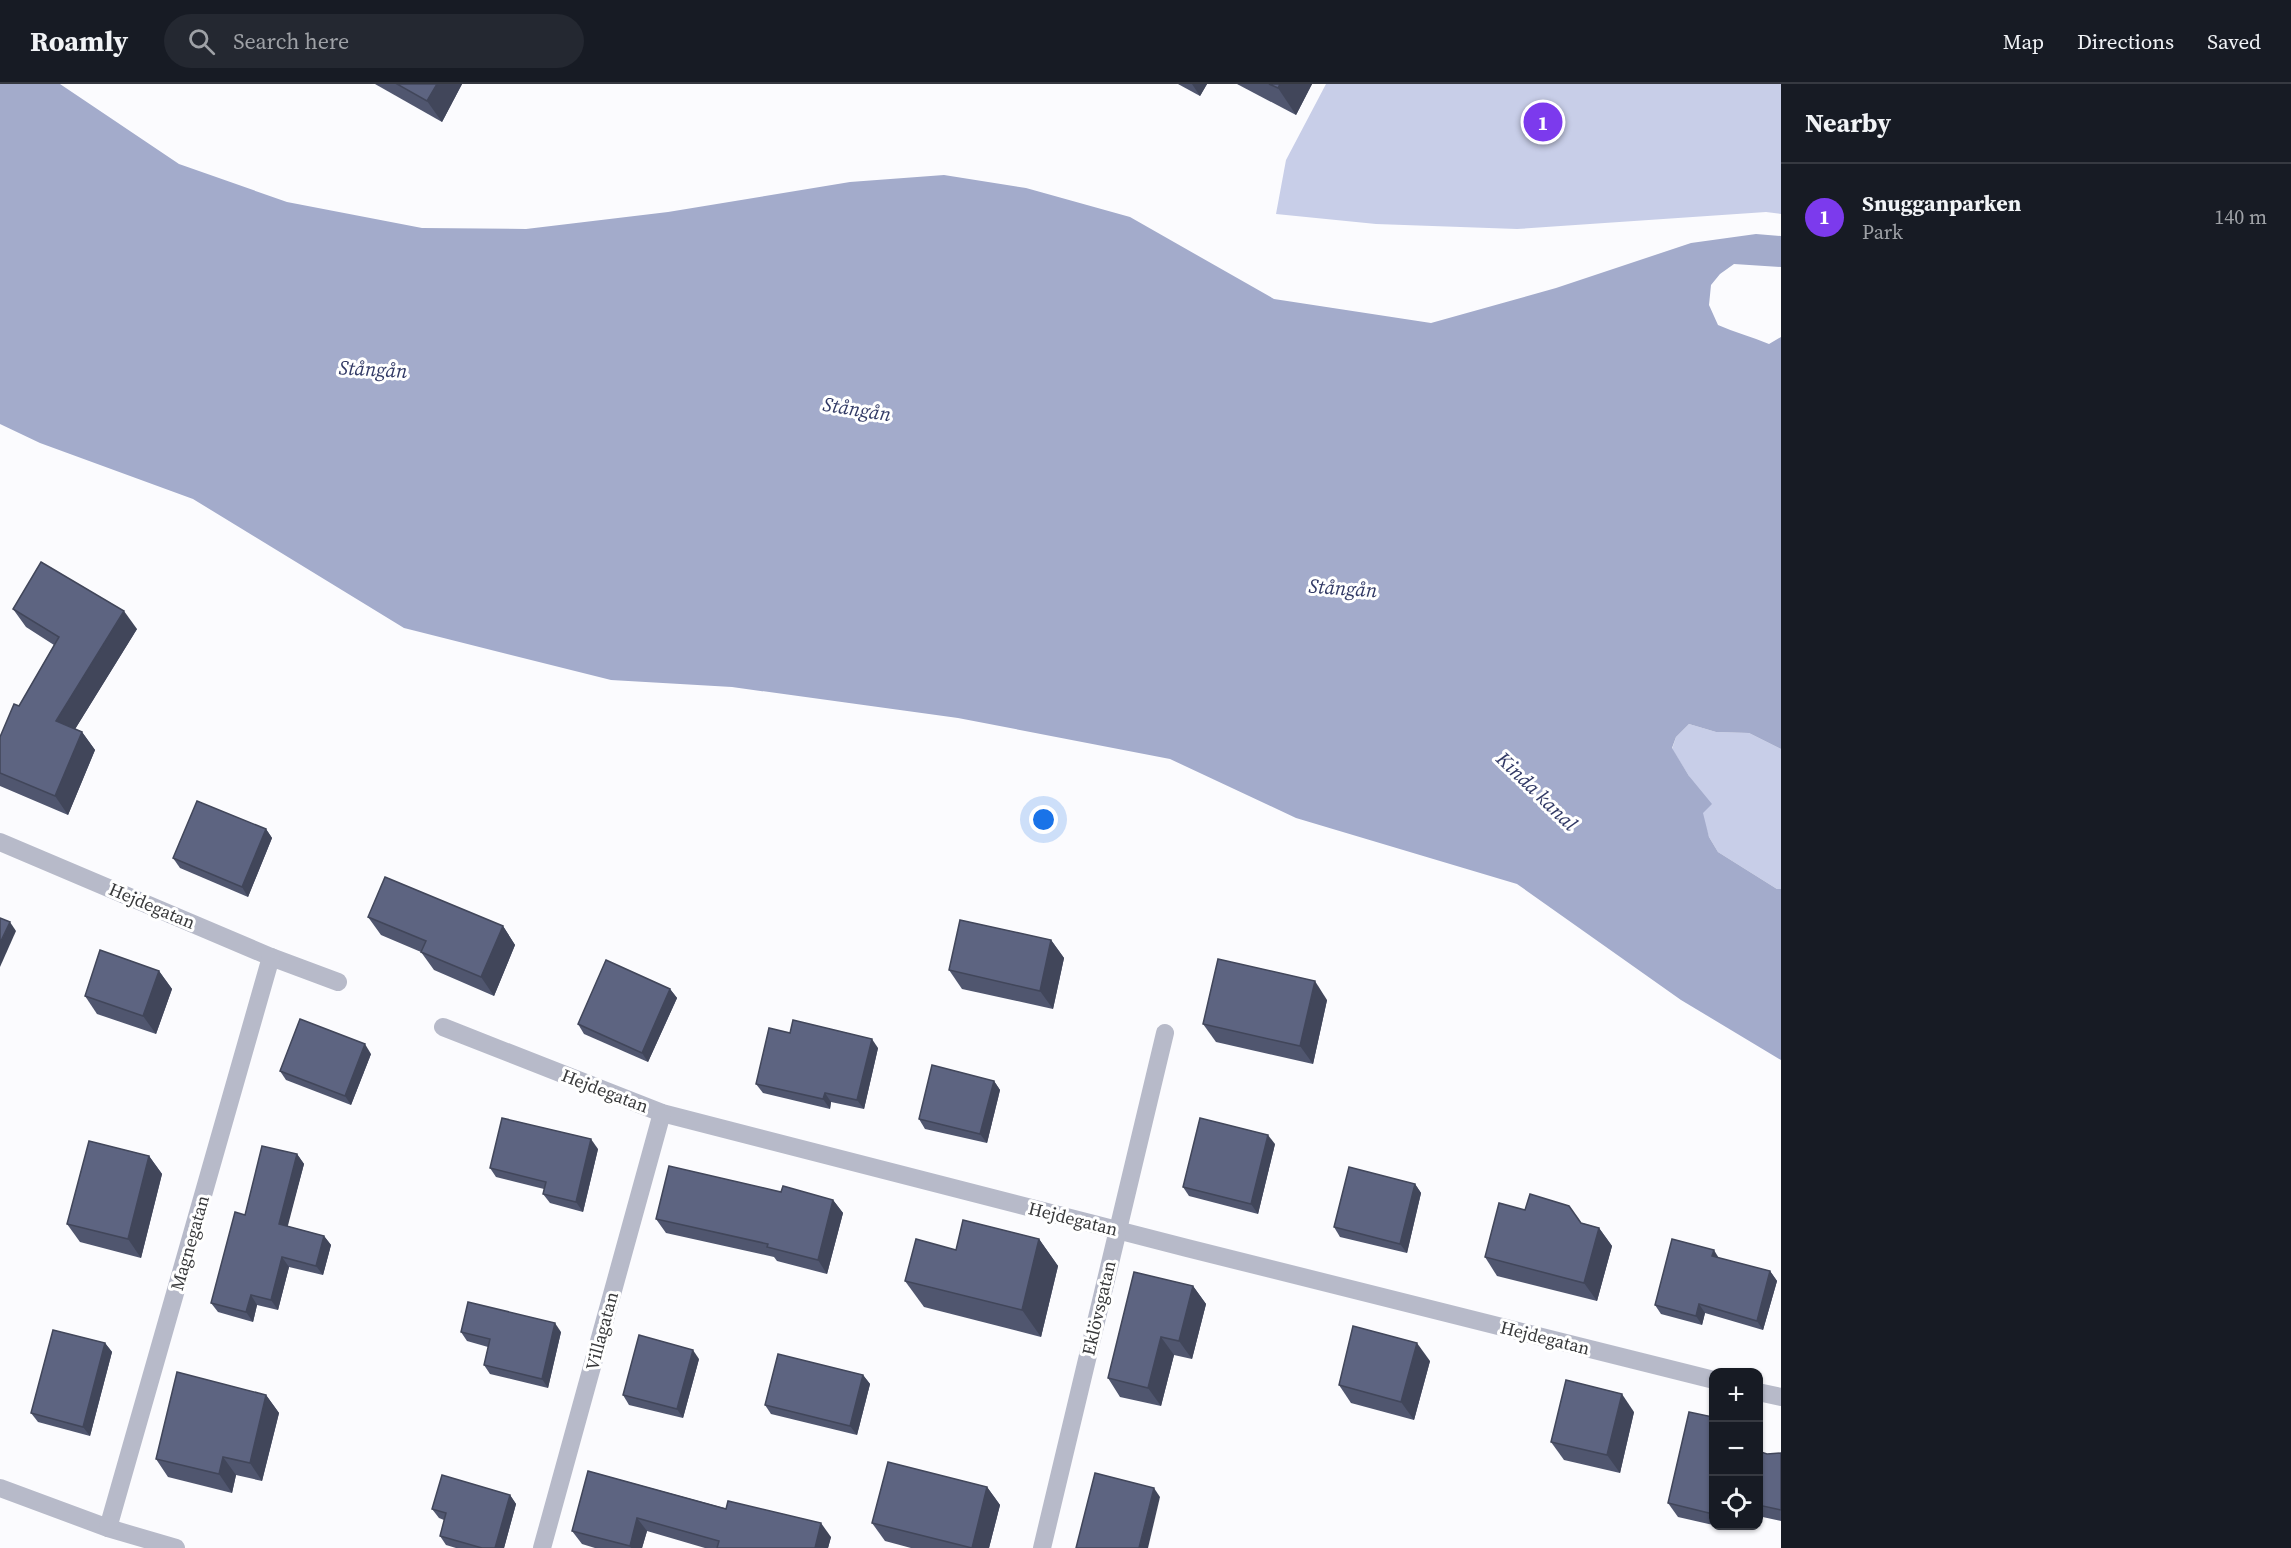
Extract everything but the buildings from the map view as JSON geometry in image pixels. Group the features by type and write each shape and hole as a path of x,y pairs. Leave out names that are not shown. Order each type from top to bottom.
{"street":[{"name":"Hejdegatan","path":"0,842 271,957 338,982"},
{"name":"Magnegatan","path":"108,1528 271,957"},
{"name":"Hejdegatan","path":"443,1027 662,1113 1709,1379"},
{"name":"Eklövsgatan","path":"1042,1548 1165,1033"},
{"name":"Villagatan","path":"542,1548 662,1113"},
{"path":"1763,1393 1781,1397"},
{"path":"0,1488 108,1528 176,1548"}],"shaded area":[{"path":"1326,84 1781,84 1781,214 1766,212 1517,229 1376,224 1276,214 1286,160"},
{"path":"1689,724 1716,732 1749,733 1781,749 1781,889 1777,889 1718,852 1709,837 1689,776 1672,749 1676,737"}],"water":[{"path":"0,84 60,84 179,164 287,202 422,228 526,229 668,212 850,182 944,175 1026,188 1130,217 1274,299 1431,323 1556,288 1691,243 1756,234 1781,236 1781,267 1734,264 1720,274 1711,285 1709,305 1718,325 1769,344 1781,337 1781,749 1749,733 1716,732 1689,724 1676,737 1672,748 1689,776 1712,804 1703,813 1709,837 1718,852 1777,889 1781,889 1781,1060 1681,1000 1517,884 1296,818 1170,759 958,718 732,687 611,680 404,628 193,499 40,443 0,424"}],"place":[{"name":"Snugganparken","path":"1543,122"}],"water label":[{"name":"Stångån","path":"373,369"},
{"name":"Stångån","path":"857,409"},
{"name":"Stångån","path":"1343,588"},
{"name":"Kinda kanal","path":"1537,791"}]}
